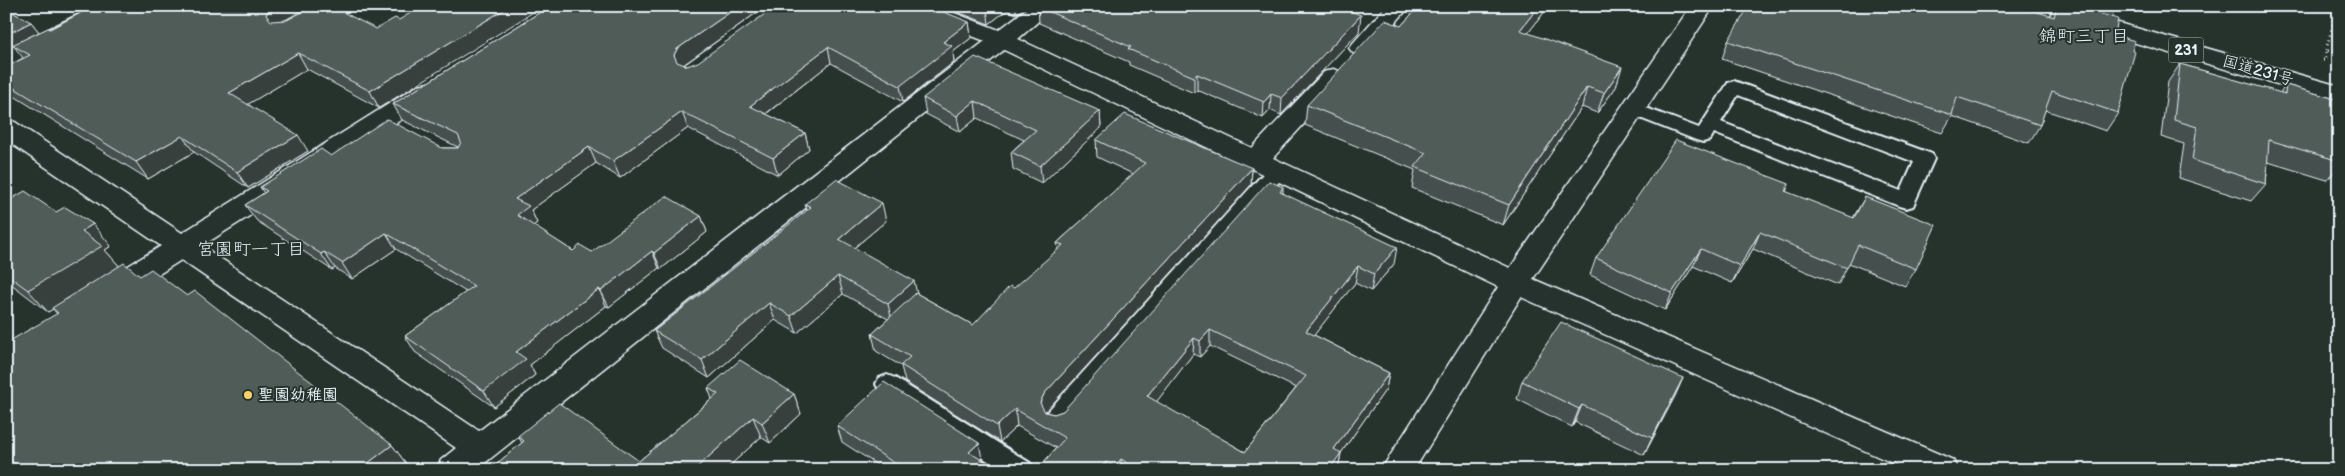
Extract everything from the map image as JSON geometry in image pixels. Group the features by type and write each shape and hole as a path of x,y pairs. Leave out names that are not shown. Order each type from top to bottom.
{"main road":[{"path":"6,60 113,6"},
{"path":"915,6 1002,40 1515,284 1942,470"},
{"path":"452,470 479,447 1046,6"},
{"path":"1267,165 1400,6"},
{"path":"1397,470 1515,284 1703,6"},
{"name":"国道231号","path":"2033,6 2339,94"},
{"path":"81,308 391,124 448,78"},
{"path":"6,128 479,447"}],"lane":[{"path":"1634,109 1703,136 1710,125 1734,88 1925,159 1906,201 1710,125"},
{"path":"1054,419 1267,165"},
{"path":"886,384 1022,470"}],"path":[{"path":"2326,50 2338,6"}],"building":[{"path":"94,6 272,6 266,15 271,21 287,20 314,6 331,6 376,29 395,18 399,20 422,6 510,6 370,91 298,53 229,93 298,135 237,172 182,136 136,162 6,83 6,67 30,55 12,45 48,28 50,29"},
{"path":"550,6 739,6 677,49 674,55 677,62 687,66 698,62 776,6 929,6 969,22 943,42 952,46 900,86 828,47 750,106 805,133 773,158 682,112 613,161 589,147 515,199 529,206 517,215 573,251 580,245 592,252 666,196 701,216 654,253 652,251 601,291 599,289 516,352 526,359 484,391 405,336 474,286 386,233 342,263 324,252 321,254 245,205 267,191 260,187 321,149 331,156 387,119 442,148 458,148 461,142 458,135 393,104"},
{"path":"1039,6 1337,6 1361,15 1282,98 1271,94 1264,102 1197,74 1194,77 1128,49 1131,47"},
{"path":"1419,6 1539,6 1520,30 1622,67 1604,93 1587,87 1509,205 1415,167 1426,153 1307,105 1385,20 1401,26"},
{"path":"1749,6 2018,6 2054,17 2057,6 2073,6 2118,19 2115,35 2135,41 2132,51 2135,52 2118,113 2052,91 2040,125 1957,97 1952,115 1728,41"},
{"path":"6,9 31,22 6,35"},
{"path":"975,57 1100,111 1040,166 1011,152 1036,130 975,101 957,116 923,98"},
{"path":"2180,64 2285,94 2286,85 2339,100 2339,161 2269,140 2266,184 2192,160 2197,127 2174,120"},
{"path":"1125,114 1252,168 1044,394 1040,403 1045,412 1054,414 1063,411 1269,181 1283,187 1280,192 1397,247 1374,274 1358,266 1306,331 1389,373 1334,449 1341,453 1329,470 1139,470 1121,459 1115,467 1106,462 1099,470 1037,470 1065,438 1015,409 997,426 901,365 910,357 872,334 916,293 973,325 1010,286 1014,288 1063,245 1057,243 1145,163 1096,140","holes":["1210,330 1306,376 1245,452 1147,396 1194,338 1200,341"]},
{"path":"1676,140 1789,184 1785,191 1854,218 1865,197 1936,225 1916,269 1858,245 1847,268 1760,232 1740,266 1701,249 1672,293 1596,258"},
{"path":"836,179 882,203 839,239 914,281 888,304 838,276 791,316 769,303 702,360 654,331 811,207 805,204"},
{"path":"25,191 56,212 65,207 93,224 82,231 102,246 28,290 6,274 6,202"},
{"path":"124,263 140,276 151,269 187,296 195,291 392,445 359,470 21,470 6,455 6,343 58,313 52,308"},
{"path":"1561,322 1683,378 1652,438 1582,405 1579,409 1522,381"},
{"path":"740,360 794,394 762,423 753,417 694,470 489,470 524,441 518,436 559,403 639,461 718,394 708,388"},
{"path":"884,382 979,443 969,452 998,470 905,470 837,426"},
{"path":"1721,464 1732,470 1719,470"}],"place":[{"name":"聖園幼稚園","path":"248,395"}],"district":[{"name":"錦町三丁目","path":"2084,36"},
{"name":"宮園町一丁目","path":"251,249"}]}
